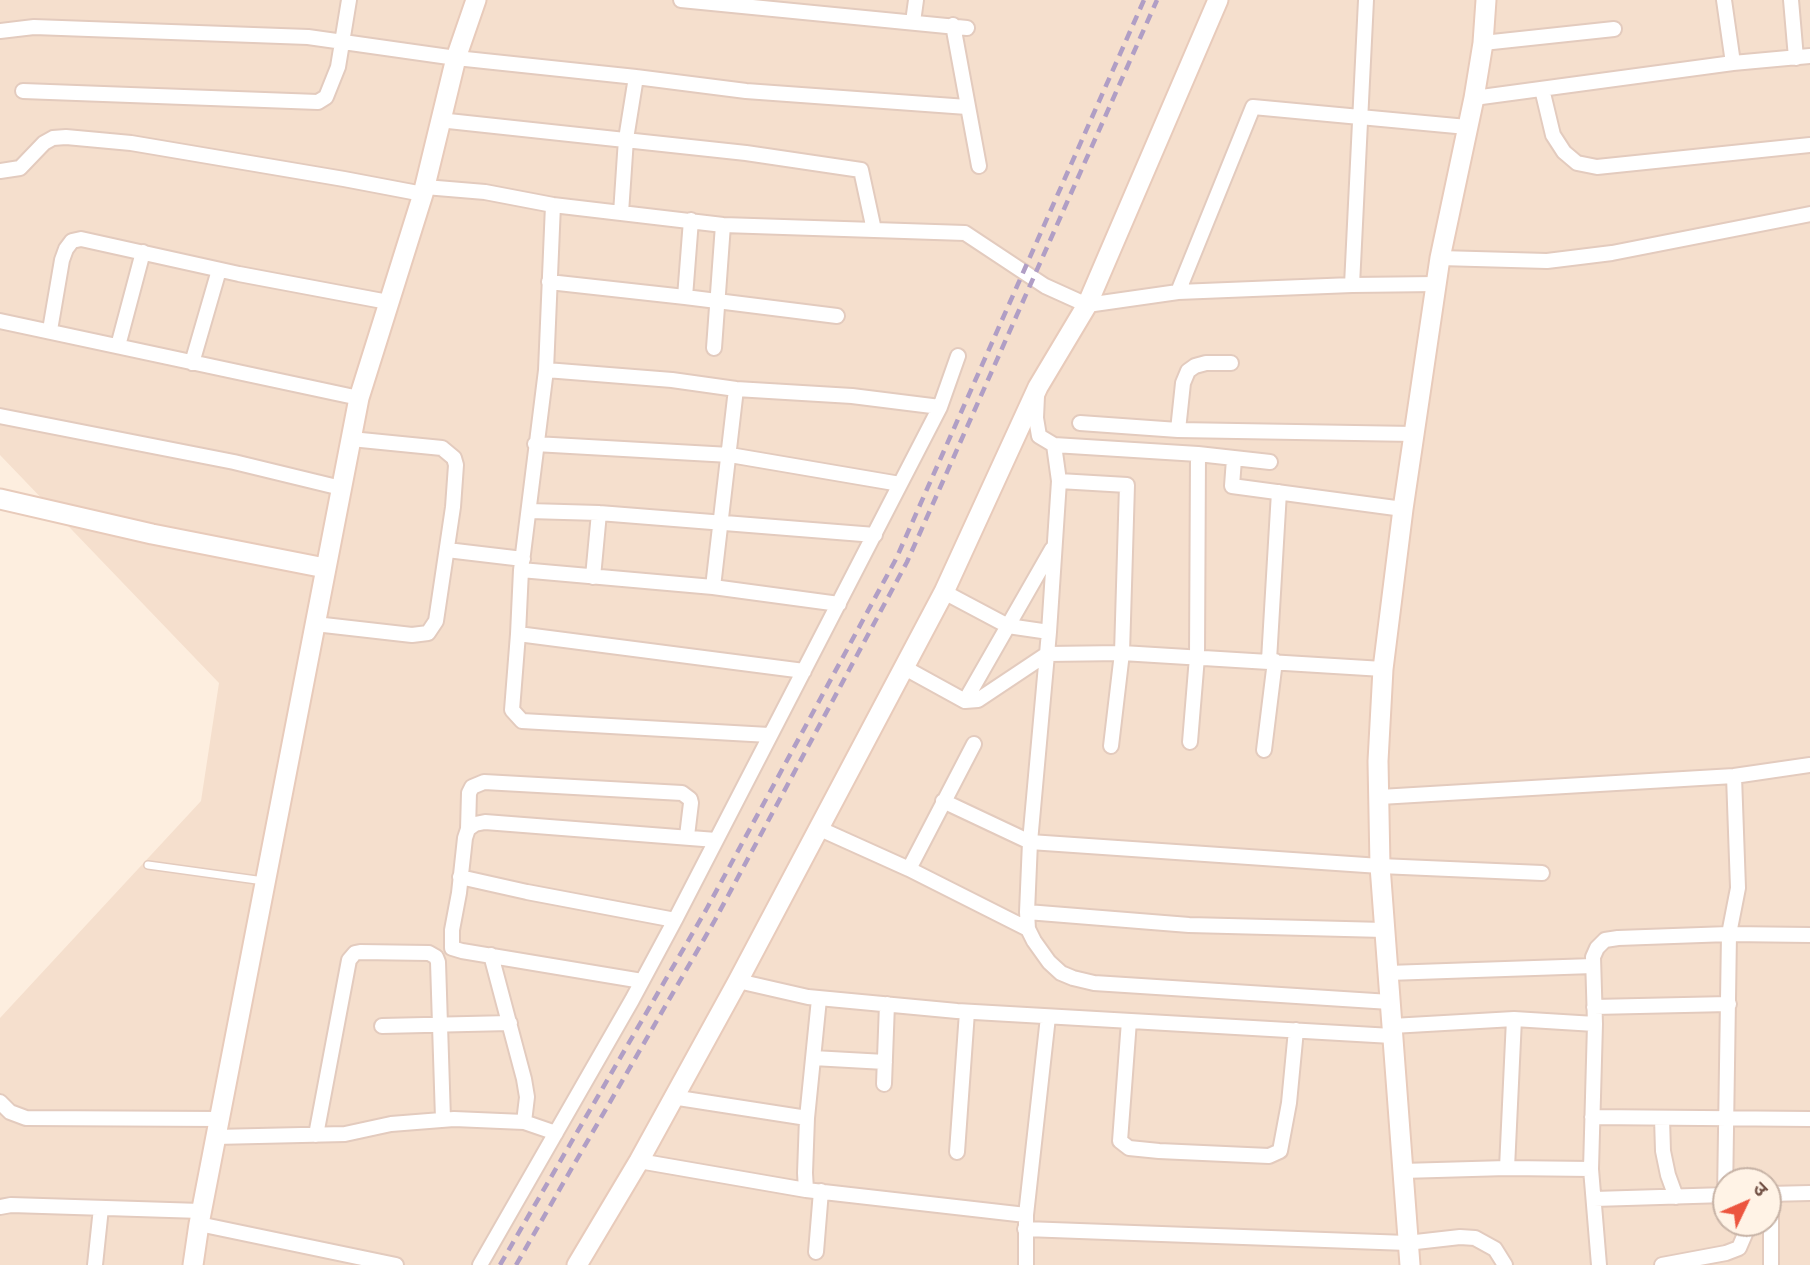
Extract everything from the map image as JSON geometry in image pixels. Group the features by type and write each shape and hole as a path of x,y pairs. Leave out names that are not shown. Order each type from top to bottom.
{"street":[{"path":"23,91 318,102 326,97 331,88 344,41 349,0"},
{"path":"193,1265 217,1128 359,398 424,190 439,120 476,0"},
{"path":"681,0 960,27 967,107 979,166"},
{"path":"914,22 916,0"},
{"path":"577,1265 639,1161 738,981 944,592 1038,387 1087,305 1218,0"},
{"path":"1352,285 1366,0"},
{"path":"1410,1265 1380,866 1378,761 1383,669 1403,509 1440,258 1474,98 1483,43 1486,0"},
{"path":"1724,0 1733,64"},
{"path":"1474,98 1803,57 1791,0"},
{"path":"0,31 47,27 308,37 456,58 746,91 967,107"},
{"path":"1483,43 1614,29"},
{"path":"621,213 626,139 636,77"},
{"path":"1542,89 1553,135 1564,152 1577,163 1597,167 1810,145"},
{"path":"1178,292 1253,107 1467,127"},
{"path":"439,120 746,153 862,170 874,230"},
{"path":"0,171 20,168 44,144 53,138 66,137 131,143 424,190 485,192 553,205 723,225 965,233 1039,283 1087,305 1178,292 1437,284"},
{"path":"553,205 546,370 522,565 512,710 522,721 769,735"},
{"path":"1440,258 1547,261 1599,255 1810,214"},
{"path":"685,297 691,220"},
{"path":"714,348 723,225"},
{"path":"50,330 62,260 72,242 81,239 219,270 388,302"},
{"path":"118,346 143,251"},
{"path":"192,363 219,270"},
{"path":"549,282 836,316"},
{"path":"0,321 359,398"},
{"path":"480,1265 675,920 940,407 958,356"},
{"path":"1178,430 1183,383 1188,371 1206,363 1231,363"},
{"path":"546,370 852,396 940,407"},
{"path":"1038,387 1036,418 1039,436 1054,445 1198,454 1270,462"},
{"path":"713,587 736,388"},
{"path":"0,416 234,462 341,488"},
{"path":"1080,423 1178,430 1414,434"},
{"path":"316,624 412,635 428,633 436,621 456,465 449,452 442,448 351,439"},
{"path":"535,443 730,455 900,484"},
{"path":"1054,445 1059,481 1049,632 1030,842 1027,912 1028,929 1040,950 1061,972 1094,983 1390,1002"},
{"path":"1189,742 1197,657 1198,454"},
{"path":"1234,459 1232,486 1403,509"},
{"path":"1059,481 1127,485 1122,653 1111,746"},
{"path":"1264,750 1272,661 1279,492"},
{"path":"0,499 152,534 325,568"},
{"path":"529,511 599,513 875,536"},
{"path":"593,577 599,513"},
{"path":"965,701 1054,544"},
{"path":"447,550 593,577 713,587 839,604"},
{"path":"944,592 1008,626 1049,632"},
{"path":"517,634 804,671"},
{"path":"905,668 965,701 978,700 1047,654 1122,653 1383,669"},
{"path":"909,869 974,744"},
{"path":"1380,797 1734,776 1810,765"},
{"path":"1725,1167 1729,934 1738,888 1734,776"},
{"path":"642,981 455,950 451,945 468,829 469,793 472,787 484,782 682,793 691,803 687,836"},
{"path":"943,802 1030,842 1380,866 1542,873"},
{"path":"468,829 485,822 716,840"},
{"path":"818,828 909,869 1028,929"},
{"path":"460,877 675,920"},
{"path":"1027,912 1189,925 1384,930"},
{"path":"1600,1265 1591,1169 1595,1024 1593,957 1597,948 1605,940 1729,934 1810,935"},
{"path":"316,1135 351,956 360,952 429,953 436,957 443,1119"},
{"path":"491,955 526,1088 524,1122"},
{"path":"1388,974 1594,966"},
{"path":"738,981 819,999 967,1012 1296,1030 1392,1031 1514,1019 1595,1024"},
{"path":"816,1252 814,1191 805,1173 807,1118 819,999"},
{"path":"884,1084 887,1004"},
{"path":"1594,1007 1729,1004"},
{"path":"957,1152 967,1012"},
{"path":"1026,1265 1025,1222 1048,1017"},
{"path":"1507,1168 1514,1019"},
{"path":"1129,1021 1120,1141 1129,1149 1159,1152 1256,1157 1269,1156 1280,1151 1289,1103 1296,1030"},
{"path":"382,1026 510,1023"},
{"path":"813,1058 885,1062"},
{"path":"672,1097 807,1118"},
{"path":"0,1102 10,1112 26,1118 316,1135 345,1134 391,1124 443,1119 524,1122 556,1133"},
{"path":"1591,1117 1810,1119"},
{"path":"1662,1118 1663,1151 1676,1197"},
{"path":"639,1161 814,1191 1025,1222 1407,1243 1475,1238 1494,1249 1506,1265"},
{"path":"1402,1171 1591,1169"},
{"path":"1782,1194 1810,1193"},
{"path":"1594,1199 1712,1196"},
{"path":"0,1207 101,1208 200,1218 396,1265"},
{"path":"95,1265 101,1208"},
{"path":"1663,1265 1702,1261 1726,1253 1739,1248 1744,1237"},
{"path":"1770,1237 1771,1265"}],"lane":[{"path":"148,864 265,881"}],"shaded area":[{"path":"0,0 1810,0 1810,1265 0,1265 0,1018 201,801 219,683 0,455"}],"railway":[{"path":"500,1265 706,910 896,559 1144,0"},
{"path":"516,1265 715,920 907,562 1157,0"}]}
